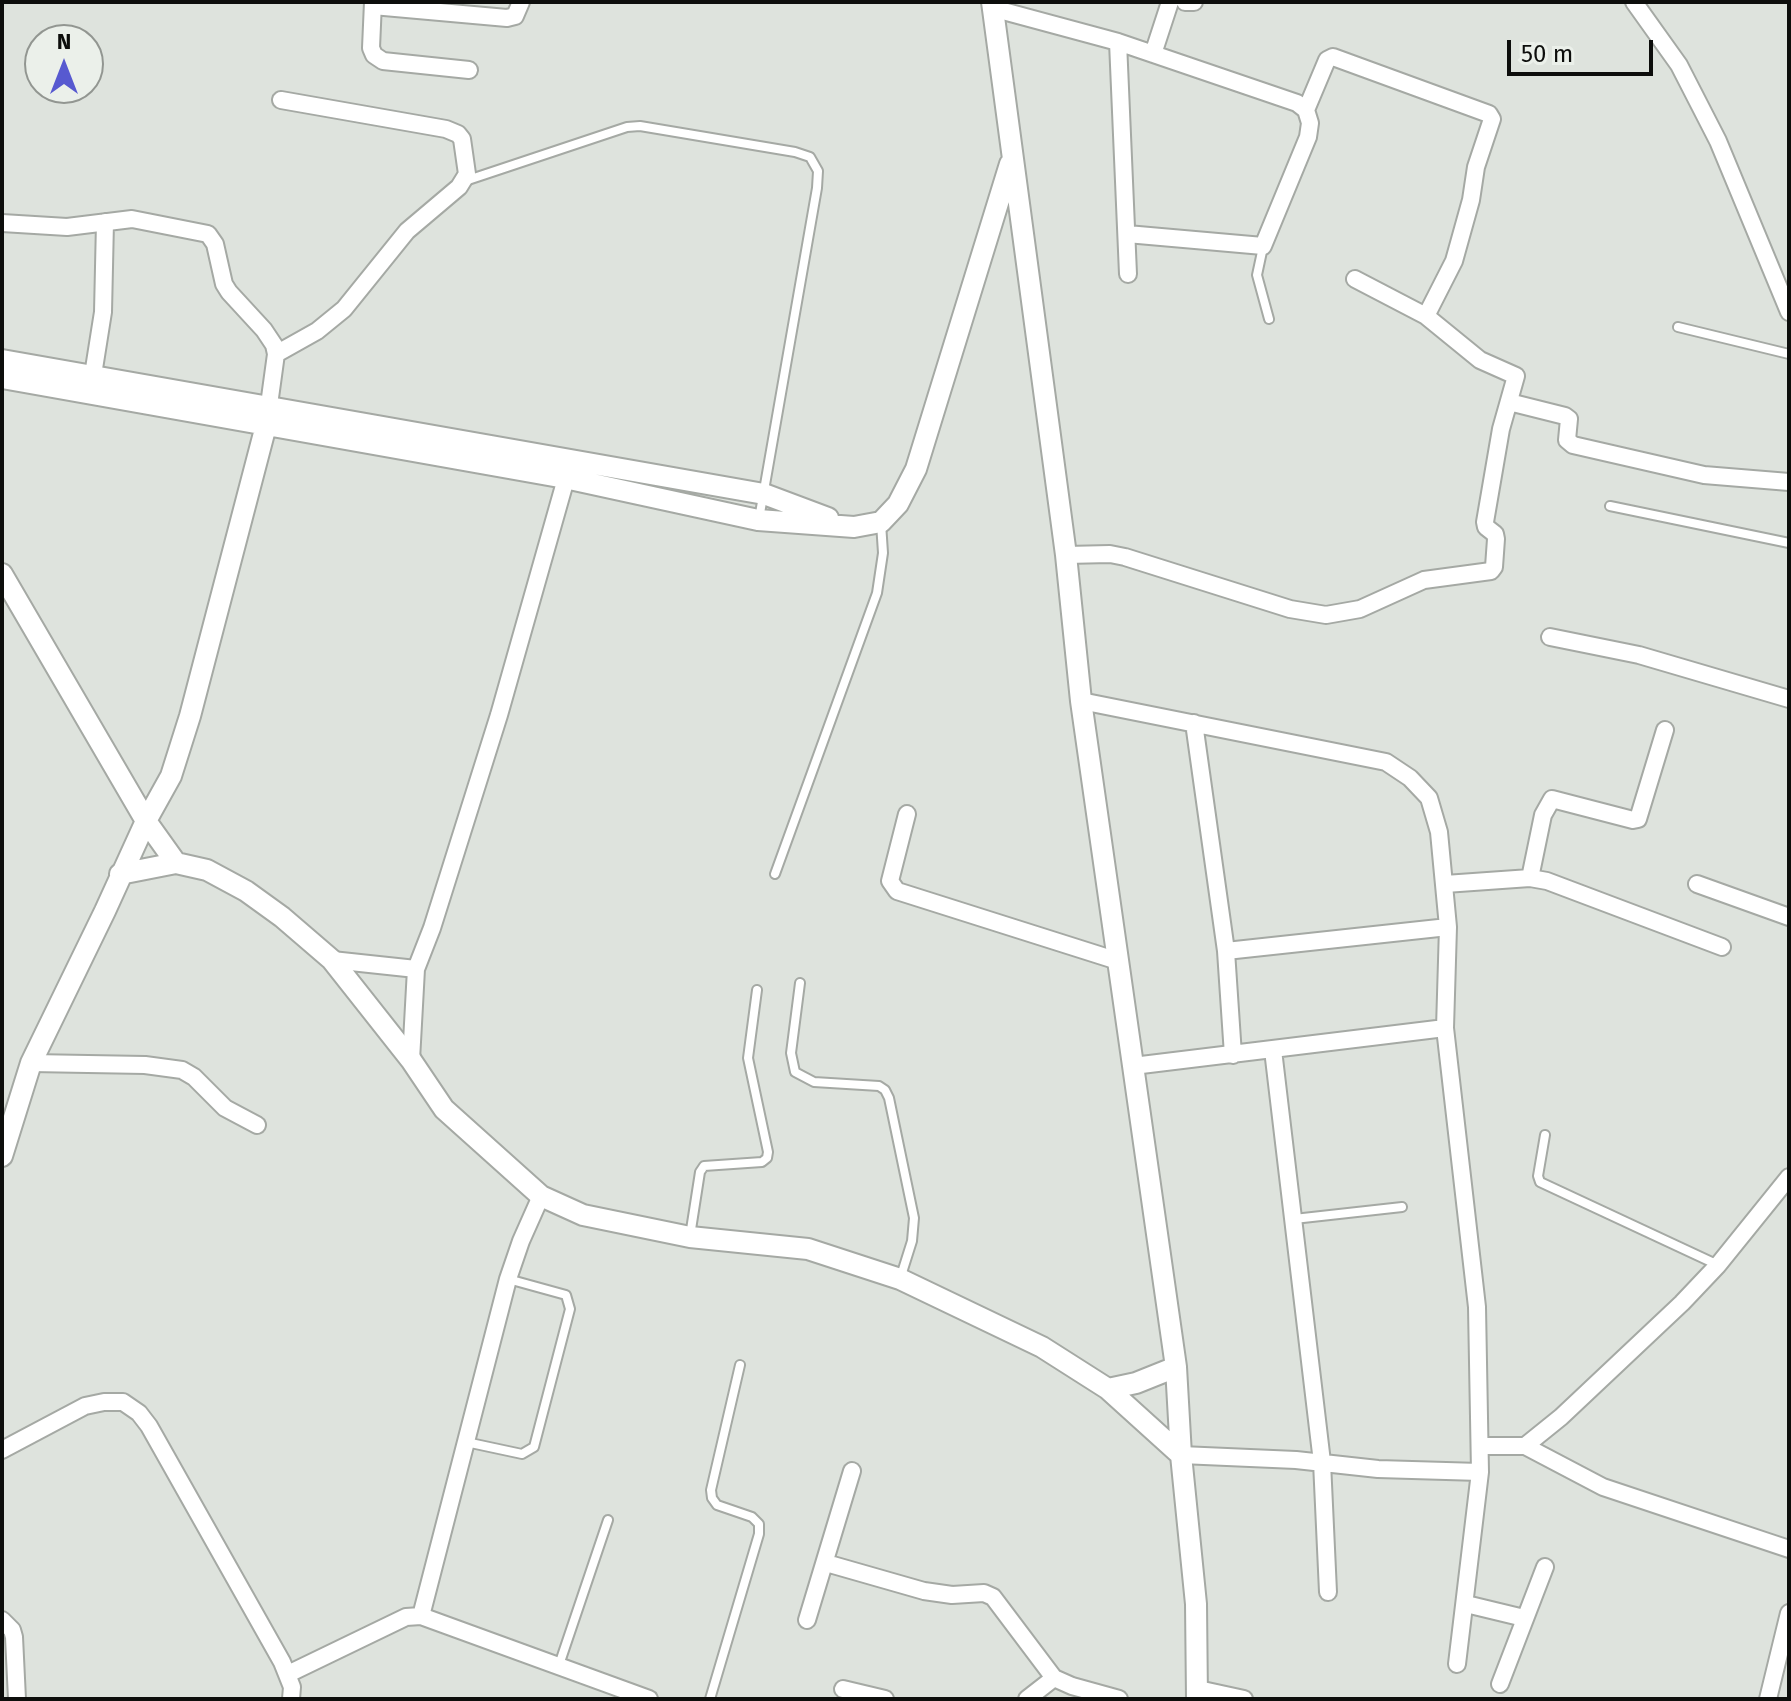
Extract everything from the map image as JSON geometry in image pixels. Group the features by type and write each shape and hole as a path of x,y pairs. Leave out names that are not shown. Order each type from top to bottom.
{"street":[{"path":"469,70 383,61 374,55 371,48 373,4 473,9 515,16 521,2"},
{"path":"1153,54 1170,2"},
{"path":"1185,2 1194,2"},
{"path":"1634,2 1679,65 1718,141 1789,312"},
{"path":"1127,234 1263,246 1308,137 1310,123 1306,110 1297,103 1118,42 992,5 1066,555 1081,701 1176,1367 1181,1455 1196,1604 1197,1694 1244,1699"},
{"path":"1118,42 1128,274"},
{"path":"1306,110 1327,60 1333,57 1489,114 1492,119 1476,167 1471,200 1454,261 1426,316"},
{"path":"276,354 330,321 359,292 407,231 465,181 467,174 464,148 458,134 425,125 281,100"},
{"path":"568,469 758,520 854,527 881,522 898,504 916,469 1011,159"},
{"path":"2,223 67,227 132,219 208,234 215,244 224,284 264,330 276,354 269,412 171,776 120,874 31,1063 2,1156"},
{"path":"93,375 103,312 105,222"},
{"path":"1066,555 1110,554 1125,557 1290,609 1326,615 1360,609 1424,580 1486,573 1494,567 1496,539 1485,522 1501,429 1517,380 1513,373 1470,354 1426,316 1355,279"},
{"path":"2,360 93,375 568,469 764,494 854,527"},
{"path":"2,378 269,412"},
{"path":"1509,402 1565,416 1569,419 1567,440 1573,445 1704,475 1789,482"},
{"path":"411,1060 416,969 432,928 499,715 568,469"},
{"path":"2,574 146,821 176,863"},
{"path":"1550,637 1639,655 1789,699"},
{"path":"1081,701 1386,762 1410,778 1429,798 1439,832 1445,884 1448,927 1445,1028 1477,1307 1480,1472 1457,1664"},
{"path":"1194,723 1226,951 1233,1055"},
{"path":"1530,878 1543,815 1552,799 1638,819 1665,730"},
{"path":"907,814 890,881 897,891 1118,961"},
{"path":"120,874 176,863 207,870 246,891 282,917 332,960 411,1060 444,1109 541,1196 583,1215 690,1237 808,1249 900,1279 1042,1347 1108,1389 1181,1455 1322,1462 1378,1469 1480,1472"},
{"path":"1445,884 1530,878 1556,884 1722,947"},
{"path":"1697,884 1789,917"},
{"path":"1226,951 1448,927"},
{"path":"332,960 416,969"},
{"path":"1133,1066 1445,1028"},
{"path":"1273,1050 1322,1462 1328,1592"},
{"path":"31,1063 145,1065 182,1070 194,1077 225,1108 257,1125"},
{"path":"1525,1446 1561,1417 1718,1265 1789,1177"},
{"path":"421,1616 508,1279 541,1196"},
{"path":"1108,1389 1136,1383 1176,1367"},
{"path":"2,1450 85,1406 123,1402 139,1413 288,1674 292,1687 291,1699"},
{"path":"1480,1446 1525,1446 1603,1487 1789,1549"},
{"path":"807,1620 852,1471"},
{"path":"826,1563 924,1591 952,1595 984,1593 993,1597 1054,1678 1119,1699"},
{"path":"1500,1684 1545,1567"},
{"path":"1466,1604 1524,1618"},
{"path":"1768,1699 1789,1613"},
{"path":"288,1674 406,1617 421,1616 649,1699"},
{"path":"2,1620 12,1630 14,1637 17,1699"},
{"path":"1027,1699 1054,1678"},
{"path":"843,1689 885,1699"}],"lane":[{"path":"465,181 627,127 640,126 810,157 818,171 817,188 758,520"},
{"path":"1263,246 1257,275 1269,319"},
{"path":"1678,327 1789,354"},
{"path":"1610,506 1789,543"},
{"path":"775,874 877,593 883,553 881,522"},
{"path":"800,983 791,1053 795,1072 814,1082 879,1086 889,1098 914,1218 912,1241 900,1279"},
{"path":"690,1237 700,1172 704,1166 762,1162 767,1158 748,1058 757,990"},
{"path":"1545,1135 1538,1176 1540,1182 1718,1265"},
{"path":"1294,1219 1402,1207"},
{"path":"466,1442 522,1454 534,1447 570,1309 566,1295 508,1279"},
{"path":"710,1699 759,1534 759,1524 752,1517 717,1505 711,1490 740,1365"},
{"path":"559,1665 608,1520"}]}
